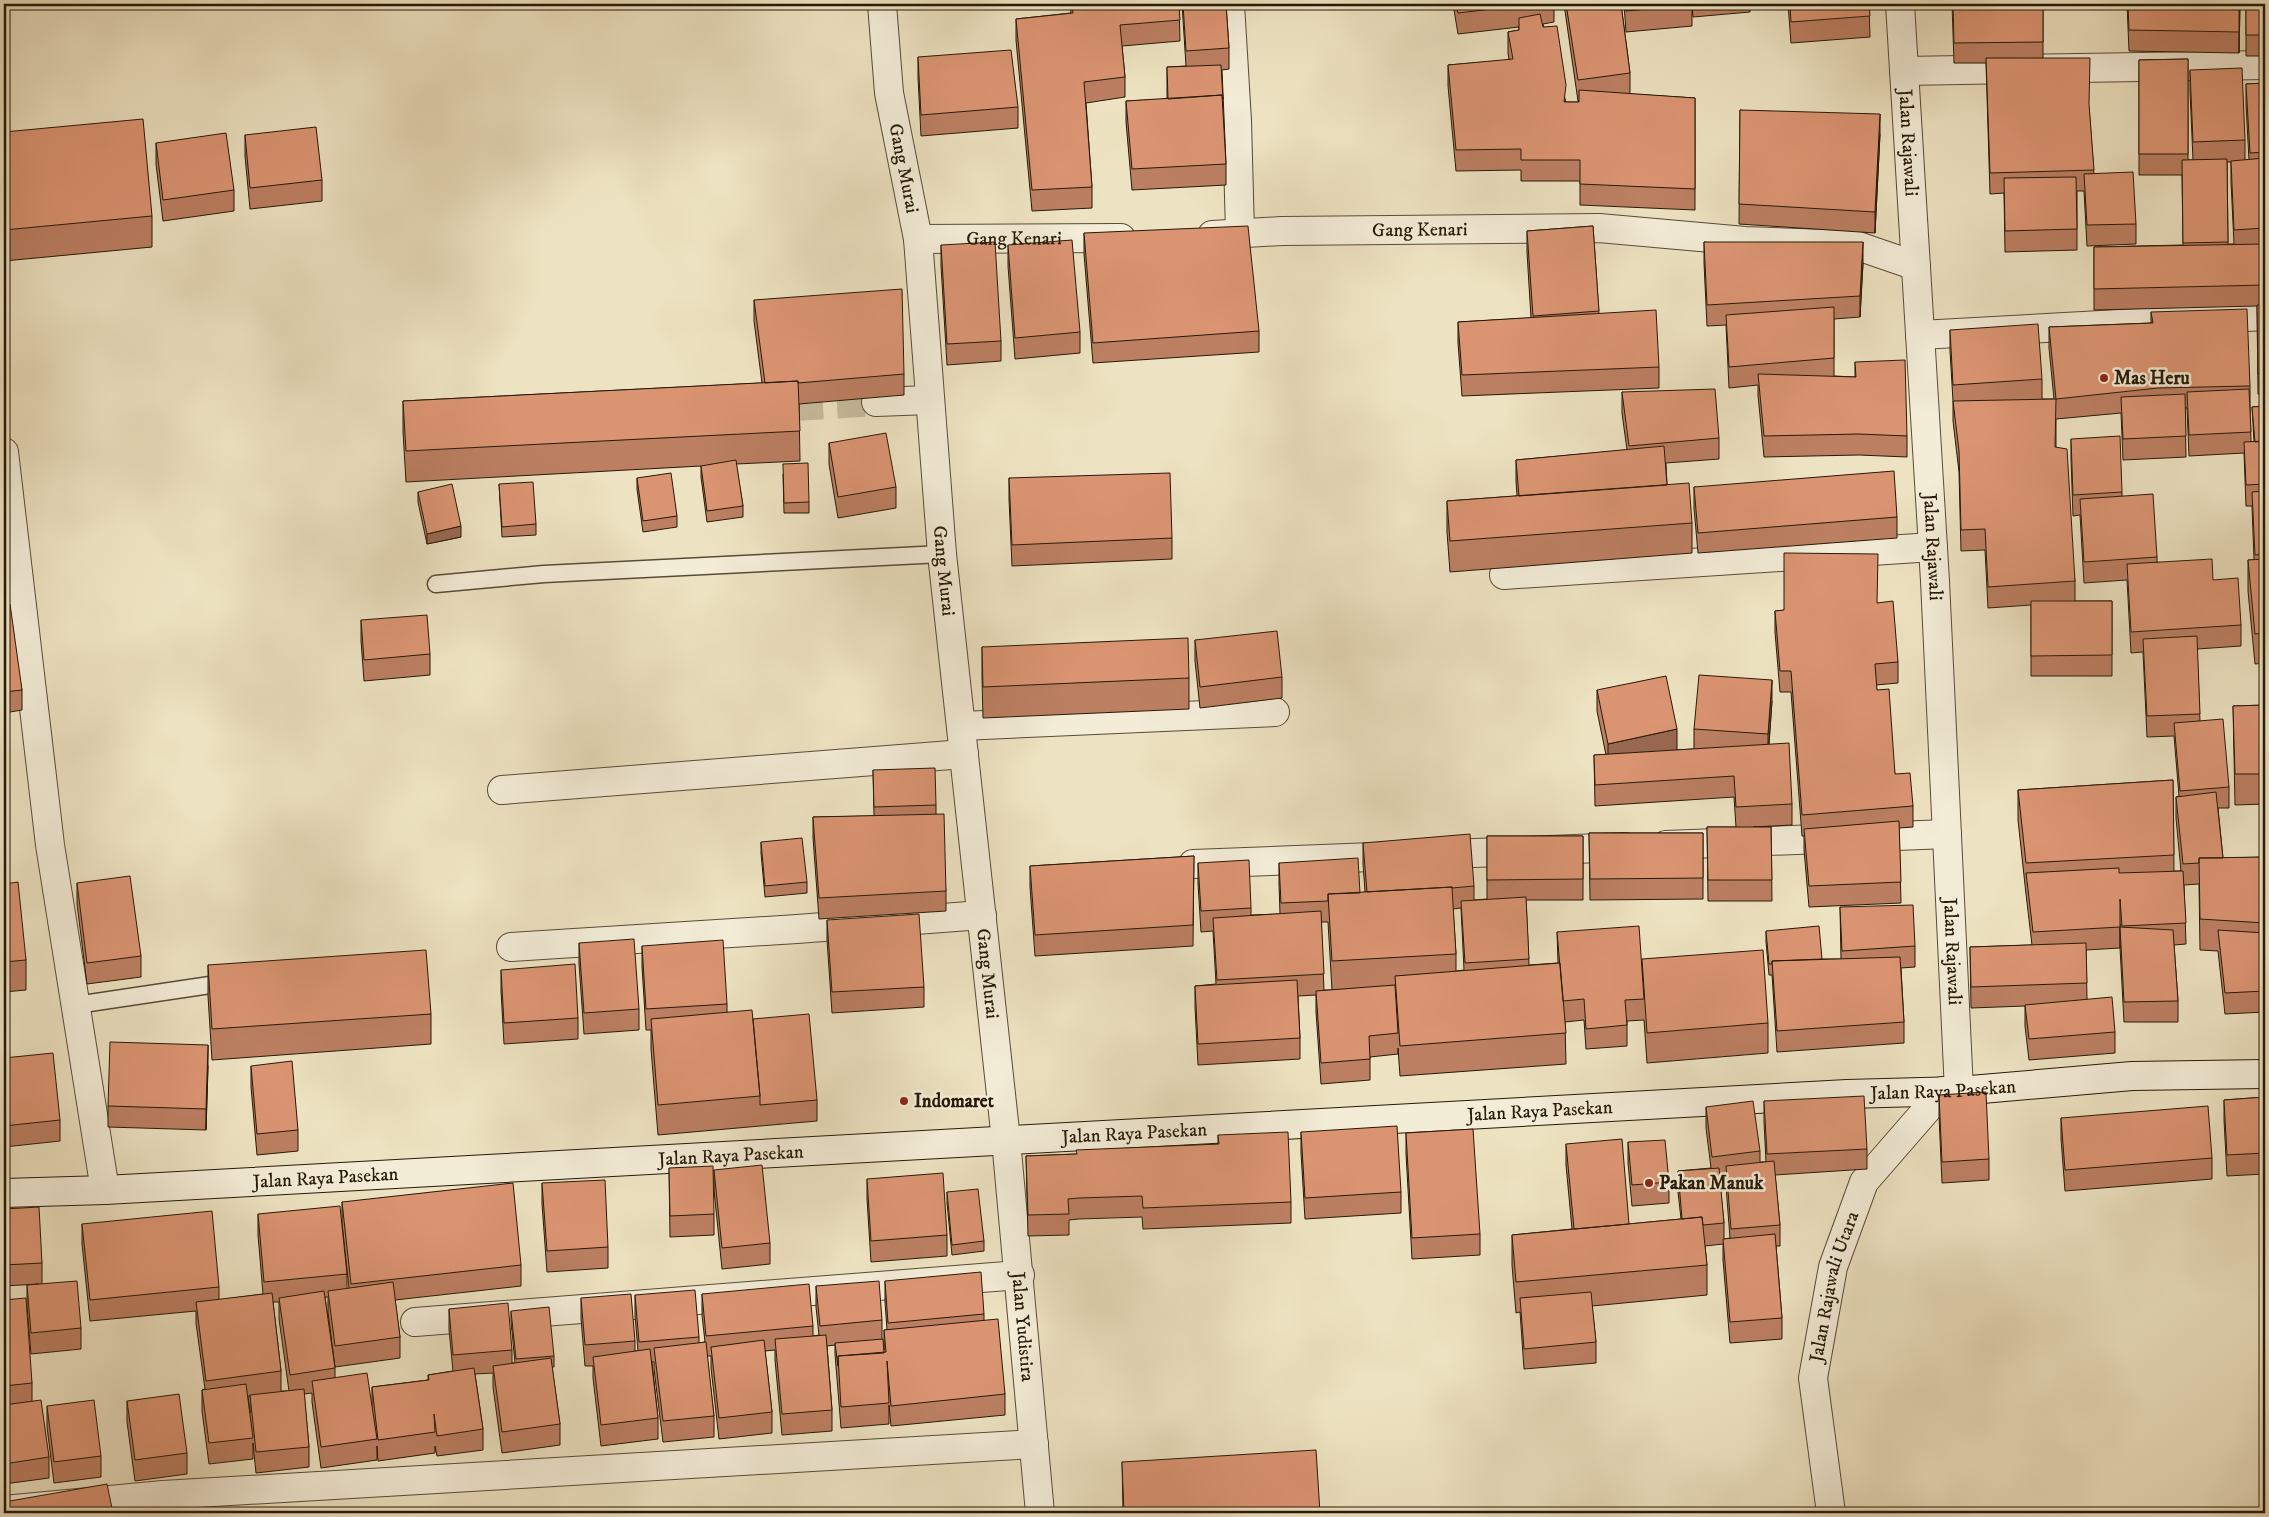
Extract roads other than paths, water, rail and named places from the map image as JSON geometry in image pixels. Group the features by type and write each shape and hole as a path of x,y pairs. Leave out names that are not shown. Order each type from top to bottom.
{"street":[{"name":"Gang Murai","path":"882,4 888,93 918,240 942,554 1006,1140"},
{"path":"1230,4 1237,121 1240,233"},
{"name":"Jalan Rajawali","path":"1900,4 1933,547 1947,834 1951,1091"},
{"path":"1904,70 2265,65"},
{"name":"Gang Kenari","path":"1185,236 1240,233 1599,228 1745,241 1855,245 1916,266"},
{"name":"Gang Kenari","path":"918,240 1148,238"},
{"path":"1920,336 2265,316"},
{"path":"876,402 930,400"},
{"path":"4,452 50,845 105,1190"},
{"path":"1504,575 1933,547"},
{"path":"961,726 1275,712"},
{"path":"502,790 964,754"},
{"path":"1193,864 1947,834"},
{"path":"511,947 982,915"},
{"name":"Jalan Raya Pasekan","path":"4,1193 105,1190 1848,1094 1951,1091 2132,1076 2265,1074"},
{"name":"Jalan Rajawali Utara","path":"1831,1513 1812,1378 1833,1267 1864,1182 1951,1091"},
{"name":"Jalan Yudistira","path":"1006,1140 1020,1275 1040,1513"},
{"path":"415,1322 1020,1275"},
{"path":"4,1510 163,1495 1034,1444"}],"lane":[{"path":"436,584 544,574 942,554"},
{"path":"76,1005 245,979"}],"tunnel":[{"path":"795,407 876,402"}],"place":[{"name":"Mas Heru","path":"2104,378"},
{"name":"Indomaret","path":"904,1101"},
{"name":"Pakan Manuk","path":"1649,1183"}]}
